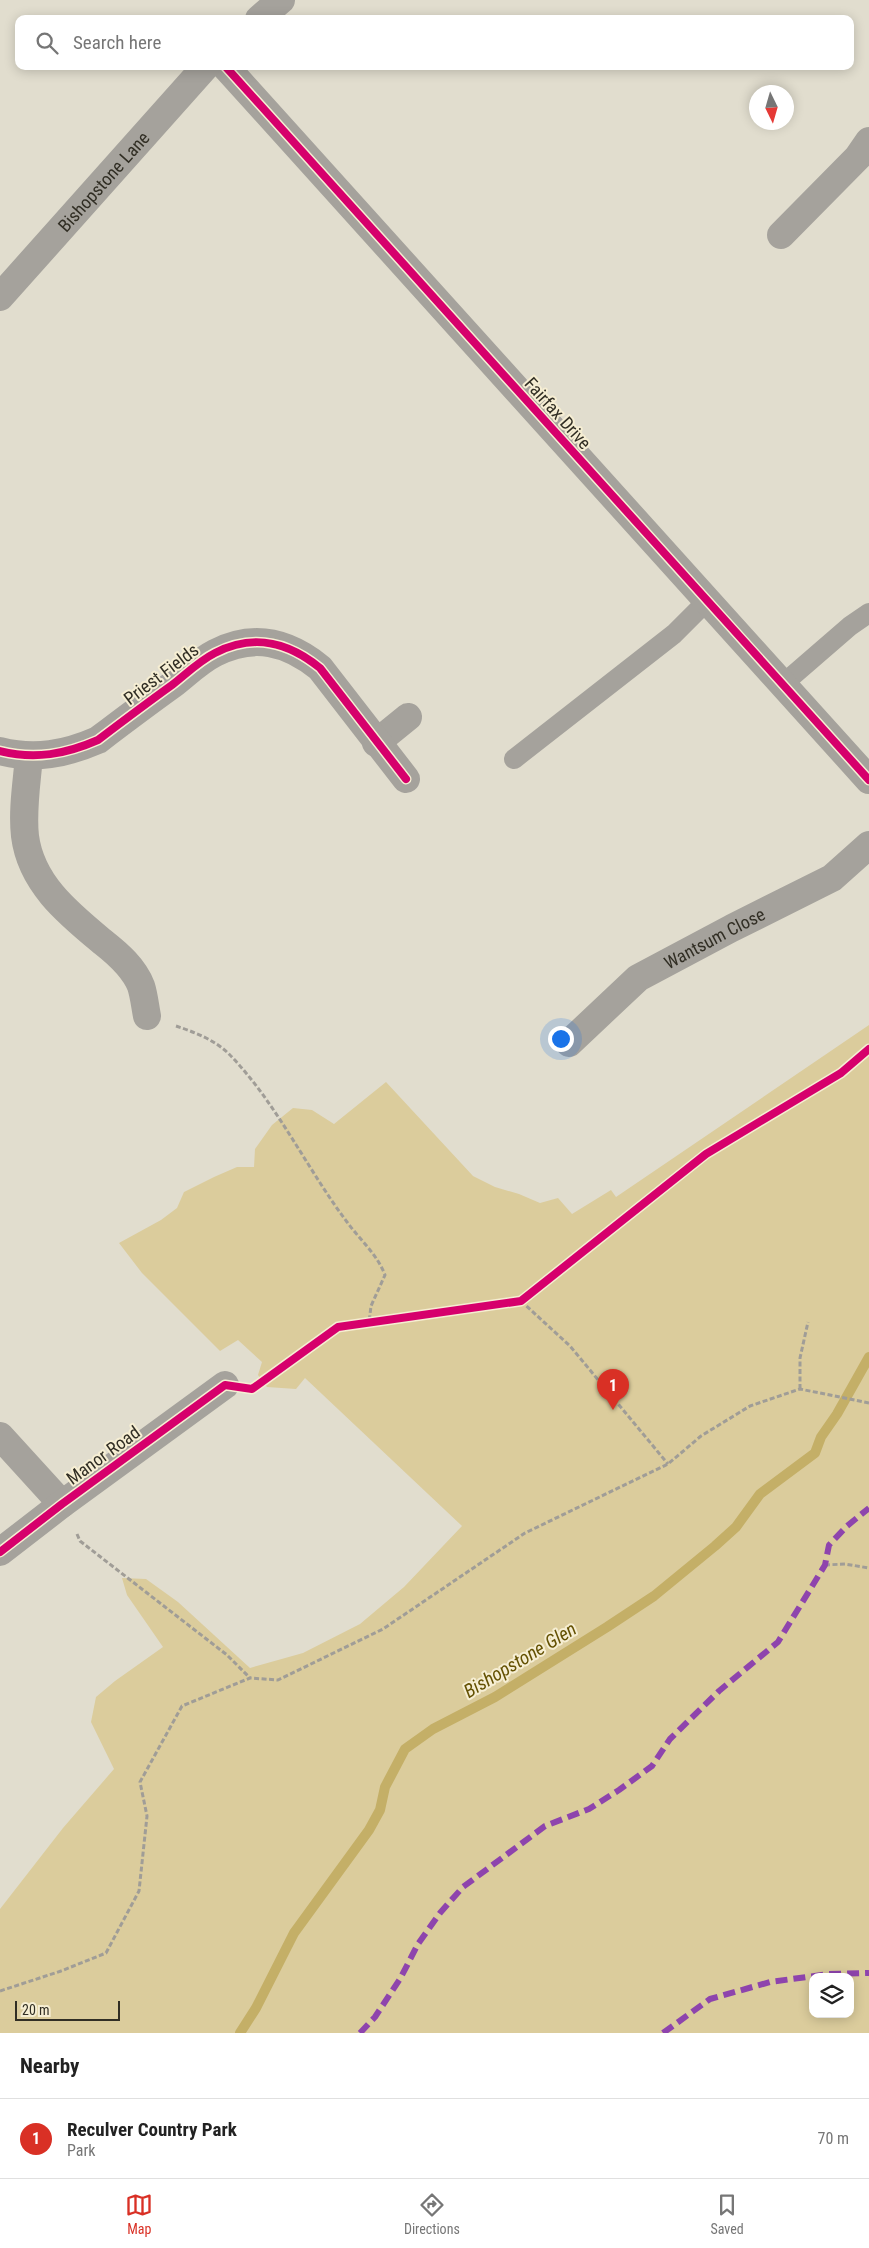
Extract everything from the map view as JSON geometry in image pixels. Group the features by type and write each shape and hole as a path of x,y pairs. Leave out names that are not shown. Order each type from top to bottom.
{"street":[{"path":"263,15 280,0"},
{"name":"Bishopstone Lane","path":"0,297 202,70"},
{"name":"Fairfax Drive","path":"229,70 869,780"},
{"path":"781,235 858,157 869,141"},
{"name":"Priest Fields","path":"0,751 29,756 56,754 98,740 214,654 246,642 264,642 285,646 304,655 320,668 376,743 406,779"},
{"path":"376,743 408,717"},
{"path":"29,756 25,836 32,860 54,899 69,914 123,958 141,985 147,1016"},
{"name":"Wantsum Close","path":"569,1043 638,978 832,878 869,845"},
{"name":"Manor Road","path":"0,1552 62,1504 225,1385"},
{"path":"0,1436 62,1504"}],"lane":[{"path":"514,759 674,634 707,601"},
{"path":"783,684 850,626 869,613"}],"path":[{"path":"147,1016 200,1034 228,1052 250,1078 347,1222 382,1266 385,1275 365,1323 378,1322"},
{"path":"512,1302 521,1301 529,1295"},
{"path":"521,1301 570,1346 668,1464"},
{"path":"800,1389 800,1358 808,1322"},
{"path":"0,1991 106,1953 139,1891 147,1816 140,1782 182,1706 250,1678 278,1680 383,1629 525,1533 668,1464 701,1436 750,1406 800,1389 869,1403"},
{"path":"62,1504 80,1541 227,1655 250,1678"},
{"path":"825,1565 844,1564 869,1568"}],"shaded area":[{"path":"869,1025 869,2033 0,2033 0,1909 63,1828 114,1769 91,1722 96,1697 163,1647 127,1595 122,1578 146,1579 178,1602 250,1668 303,1653 360,1624 404,1587 462,1526 305,1378 296,1389 267,1387 258,1375 262,1362 238,1340 220,1351 142,1273 119,1243 161,1220 177,1208 184,1192 237,1167 254,1167 255,1149 272,1125 293,1108 312,1110 334,1124 386,1082 473,1176 495,1187 540,1203 558,1198 572,1214 611,1190 616,1197"}],"waterway":[{"name":"Bishopstone Glen","path":"240,2033 256,2008 294,1933 369,1830 380,1810 385,1787 405,1749 433,1729 495,1697 607,1627 654,1596 715,1546 736,1527 760,1494 815,1453 821,1437 837,1414 869,1357"}],"marked path":[{"path":"360,2033 375,2017 400,1979 418,1944 440,1913 463,1887 545,1826 589,1809 652,1766 670,1739 719,1691 778,1642 825,1565 829,1545 847,1526 869,1508"},
{"path":"663,2033 710,1999 770,1982 829,1974 869,1973"}],"cycle path":[{"path":"229,70 869,780"},
{"path":"0,751 26,755 50,754 74,749 98,740 209,656 229,647 257,642 270,643 296,652 320,668 406,779"},
{"path":"0,1552 62,1504 225,1385 252,1389 338,1327 521,1301 706,1154 841,1073 869,1049"}],"place":[{"name":"Reculver Country Park","path":"613,1410"}]}
